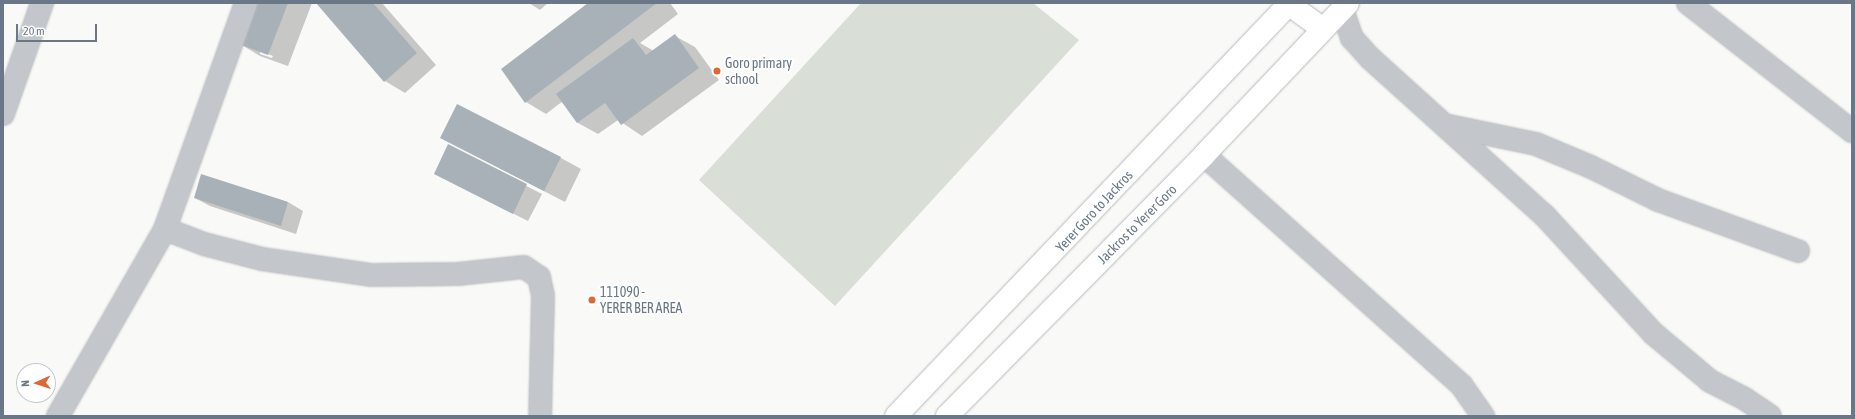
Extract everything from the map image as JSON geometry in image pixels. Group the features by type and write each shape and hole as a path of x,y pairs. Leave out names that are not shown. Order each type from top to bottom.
{"main road":[{"path":"1289,4 1324,29"},
{"name":"Yerer Goro to Jackros","path":"896,416 1289,4"},
{"name":"Jackros to Yerer Goro","path":"947,416 1204,155 1324,29 1341,5"}],"street":[{"path":"3,114 42,3"},
{"path":"58,416 165,229 246,3"},
{"path":"1688,3 1852,131"},
{"path":"1341,5 1352,38 1370,58 1448,126 1544,215 1654,334 1710,381 1745,399 1770,416"},
{"path":"1324,29 1352,38"},
{"path":"1448,126 1536,144 1591,167 1658,200 1798,251"},
{"path":"1204,155 1462,386 1483,416"},
{"path":"165,229 204,244 262,259 372,275 458,274 524,267 538,277 543,296 540,416"}],"shaded area":[{"path":"861,3 1033,3 1079,40 835,306 699,180"}],"building":[{"path":"255,3 288,3 268,55 239,44"},
{"path":"316,3 373,3 417,53 384,82"},
{"path":"588,3 657,3 525,103 501,69"},
{"path":"675,34 699,68 621,125 605,103 577,123 556,94 633,38 646,55"},
{"path":"457,104 561,157 544,191 440,138"},
{"path":"448,144 527,184 513,214 434,174"},
{"path":"201,174 288,202 281,226 194,198"}],"place":[{"name":"Goro primary school","path":"717,71"},
{"name":"111090 - YERER BER AREA","path":"592,300"}]}
